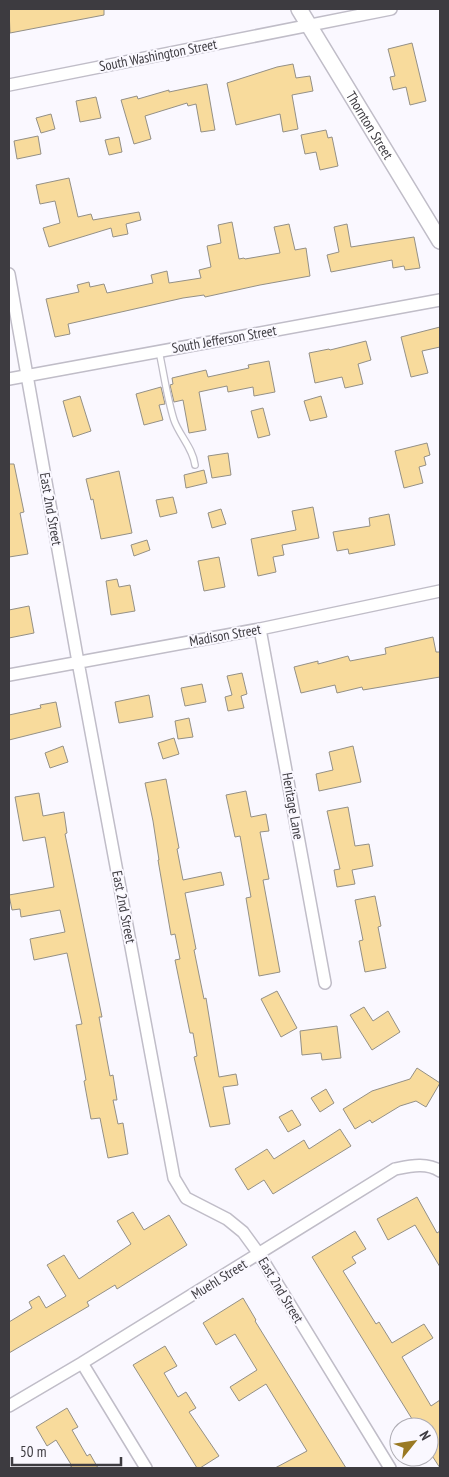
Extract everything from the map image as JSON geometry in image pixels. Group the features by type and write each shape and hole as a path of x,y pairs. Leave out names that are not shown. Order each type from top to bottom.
{"street":[{"name":"Thornton Street","path":"299,9 440,241"},
{"name":"South Washington Street","path":"9,85 390,9"},
{"name":"East 2nd Street","path":"9,274 78,662 174,1178 186,1198 227,1219 243,1232 260,1254 390,1468"},
{"name":"South Jefferson Street","path":"9,379 440,300"},
{"name":"Madison Street","path":"9,674 260,629 440,591"},
{"name":"Heritage Lane","path":"260,629 325,983"},
{"name":"Muehl Street","path":"9,1406 260,1254 395,1169 412,1166 437,1169"},
{"path":"82,1363 146,1468"}],"lane":[{"path":"158,352 174,421 195,465"}],"building":[{"path":"9,9 104,9 104,15 10,33"},
{"path":"412,43 426,101 410,105 406,87 393,90 390,77 395,76 388,49"},
{"path":"293,64 296,78 310,76 313,91 292,95 298,129 283,132 280,114 236,125 227,83 277,67"},
{"path":"207,84 215,130 201,132 196,104 188,106 187,103 145,116 151,139 134,144 121,100 137,96 138,99 169,90 169,92"},
{"path":"96,97 101,118 80,122 76,101"},
{"path":"51,114 55,129 41,133 36,118"},
{"path":"326,130 328,138 332,137 338,166 320,170 316,152 305,154 301,135"},
{"path":"38,136 41,154 17,159 14,141"},
{"path":"119,137 122,152 109,155 105,140"},
{"path":"69,178 78,217 91,214 93,220 139,212 141,220 126,224 128,234 113,237 111,228 49,247 43,228 60,223 55,201 40,204 36,185"},
{"path":"232,222 239,259 280,253 274,227 289,224 295,250 306,248 310,276 205,297 204,295 183,298 68,324 70,334 55,337 46,299 79,292 77,285 89,282 90,287 104,284 107,293 153,283 151,275 167,271 169,283 201,278 199,270 211,267 207,246 221,243 218,225"},
{"path":"347,224 351,247 414,237 420,268 405,270 404,266 393,268 392,260 331,272 327,255 339,252 334,227"},
{"path":"440,327 440,347 422,351 428,373 411,377 401,337"},
{"path":"366,341 371,360 358,364 363,384 345,388 342,377 315,383 309,353"},
{"path":"269,361 275,392 254,396 253,387 228,392 227,386 199,392 206,430 189,433 183,400 174,402 170,385 173,384 172,378 206,370 208,377 249,368 248,365"},
{"path":"161,387 165,404 159,405 163,420 144,425 136,394"},
{"path":"80,396 91,431 73,437 63,401"},
{"path":"321,396 327,417 310,421 304,401"},
{"path":"263,408 270,435 258,438 251,411"},
{"path":"427,443 430,455 424,457 426,465 419,467 423,483 404,488 395,451"},
{"path":"228,453 231,475 212,478 208,456"},
{"path":"9,464 14,464 24,512 20,513 28,554 9,557"},
{"path":"204,470 207,483 186,488 184,475"},
{"path":"119,471 132,533 101,539 93,499 91,500 86,479"},
{"path":"173,497 177,513 160,517 156,500"},
{"path":"313,507 319,538 282,545 284,555 273,557 276,572 258,576 251,539 296,530 292,511"},
{"path":"221,509 226,524 212,528 208,513"},
{"path":"389,514 395,545 349,554 348,549 337,551 333,532 370,526 369,518"},
{"path":"147,540 150,550 134,556 131,545"},
{"path":"219,557 225,587 204,591 198,561"},
{"path":"117,579 119,587 130,585 135,611 111,615 106,581"},
{"path":"29,606 34,633 9,638 9,610"},
{"path":"433,637 436,652 440,652 440,677 363,690 362,687 337,693 335,685 301,693 294,667 318,661 318,664 348,656 350,661 386,654 385,648"},
{"path":"242,673 247,694 241,696 244,708 228,711 225,697 232,695 227,676"},
{"path":"202,684 206,702 185,706 181,688"},
{"path":"149,695 153,717 119,723 115,702"},
{"path":"56,702 61,727 9,740 9,715 41,708 40,705"},
{"path":"189,718 193,737 178,739 175,721"},
{"path":"174,738 179,754 163,759 158,743"},
{"path":"63,746 68,762 50,768 45,753"},
{"path":"353,746 361,782 319,791 316,774 333,770 329,752"},
{"path":"166,779 183,880 221,872 224,885 185,893 196,949 194,950 204,999 206,998 219,1077 236,1074 238,1085 223,1087 230,1124 210,1127 194,1057 197,1056 193,1033 190,1033 175,960 180,959 175,934 171,935 145,783"},
{"path":"246,791 251,817 266,814 269,831 260,832 269,879 263,880 280,972 259,976 246,898 251,897 240,836 235,837 226,795"},
{"path":"39,793 43,816 64,812 67,833 65,834 102,1017 99,1017 110,1076 113,1075 117,1100 113,1100 118,1124 123,1123 128,1154 108,1158 100,1118 91,1119 76,1025 82,1024 67,953 34,960 30,939 65,932 60,910 21,917 20,909 12,910 9,895 54,887 45,837 23,841 15,797"},
{"path":"348,807 355,846 369,844 373,866 352,870 355,884 337,887 334,870 340,869 327,811"},
{"path":"375,896 381,926 378,927 386,968 365,972 359,941 363,940 355,900"},
{"path":"277,991 297,1028 281,1037 261,999"},
{"path":"364,1007 373,1021 388,1011 400,1032 372,1050 350,1015"},
{"path":"337,1026 341,1058 322,1060 321,1053 302,1055 300,1031"},
{"path":"417,1068 440,1083 426,1107 416,1101 400,1106 372,1123 370,1120 355,1129 343,1109 372,1091 410,1079"},
{"path":"326,1089 334,1103 320,1112 311,1098"},
{"path":"292,1110 301,1125 288,1132 279,1117"},
{"path":"340,1129 351,1146 273,1194 264,1180 248,1190 235,1169 267,1149 274,1159 304,1140 309,1149"},
{"path":"417,1197 437,1233 440,1231 440,1267 415,1225 388,1240 377,1219"},
{"path":"133,1212 144,1230 169,1215 187,1245 117,1289 115,1285 87,1302 89,1306 9,1353 9,1322 32,1308 29,1302 39,1296 46,1308 66,1296 47,1265 64,1255 79,1279 131,1244 117,1221"},
{"path":"355,1231 366,1249 352,1257 356,1263 343,1271 376,1324 379,1322 392,1343 424,1324 433,1338 402,1357 431,1406 440,1400 440,1468 439,1417 411,1417 312,1257"},
{"path":"243,1298 255,1321 346,1468 275,1468 307,1451 266,1384 239,1401 230,1387 257,1370 235,1334 216,1345 203,1323"},
{"path":"165,1346 177,1366 164,1373 178,1397 186,1392 196,1408 189,1412 219,1456 200,1468 197,1468 133,1365"},
{"path":"67,1408 78,1427 72,1430 87,1456 90,1454 98,1468 69,1468 72,1466 56,1440 47,1446 36,1427"}]}
